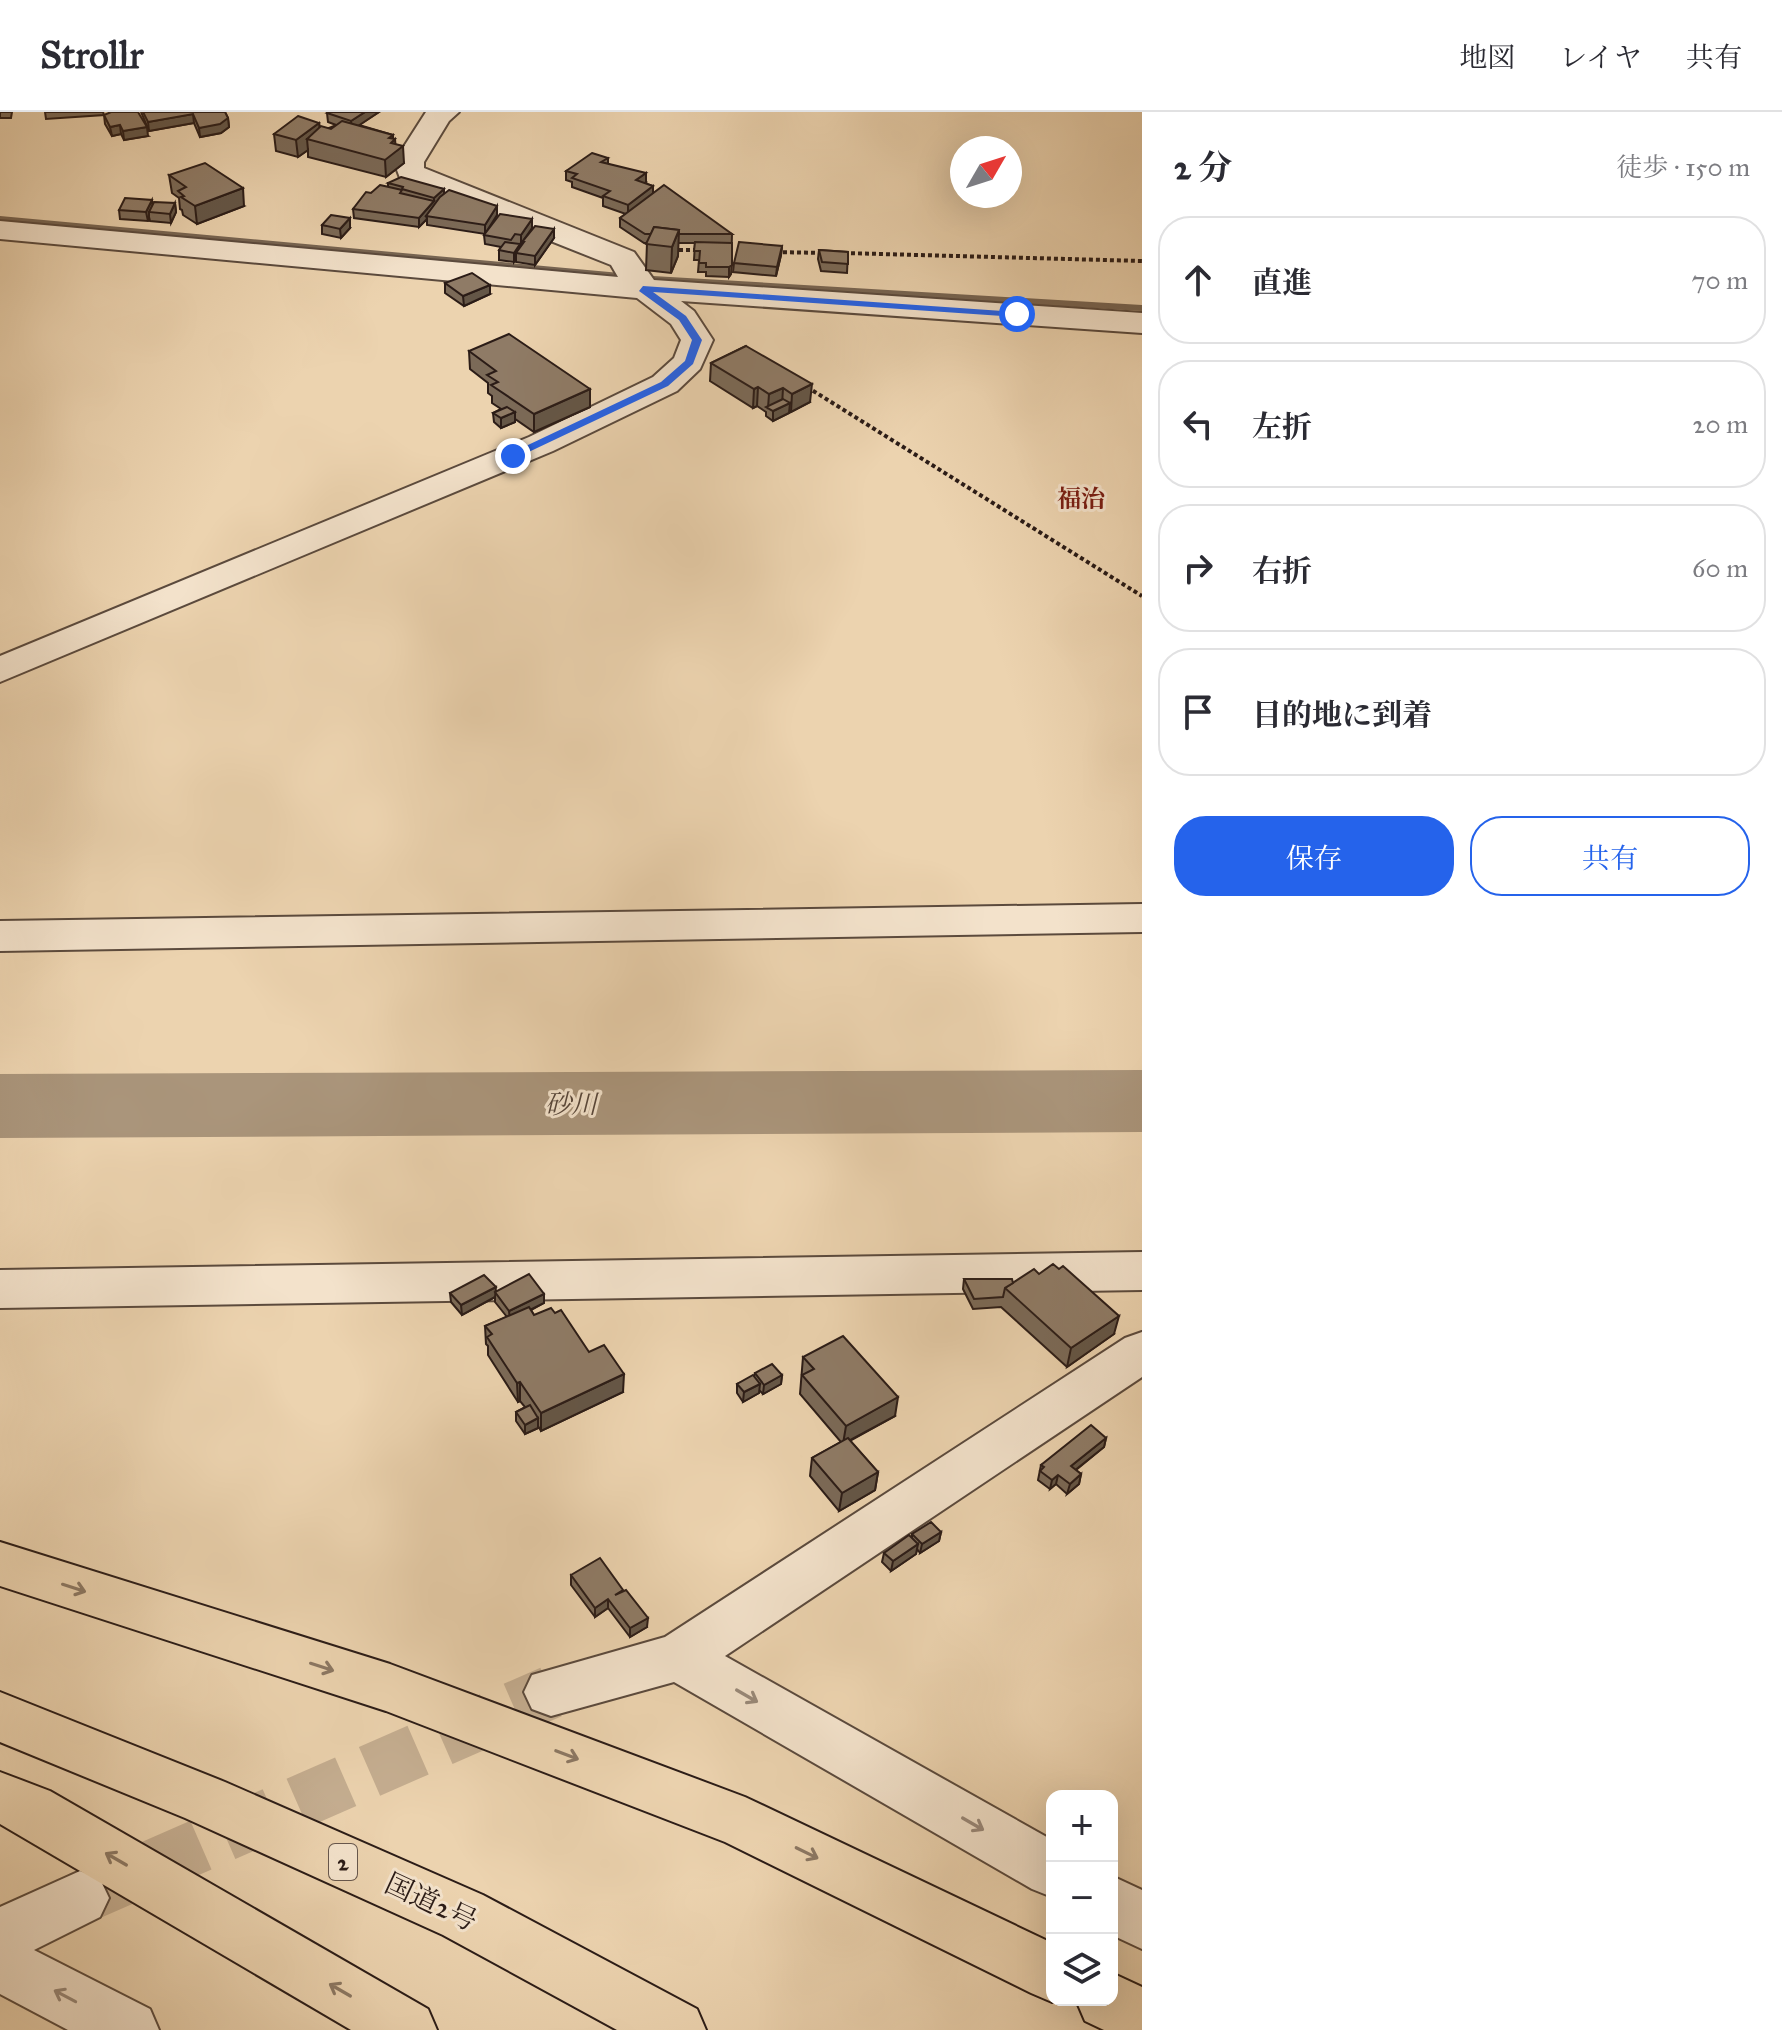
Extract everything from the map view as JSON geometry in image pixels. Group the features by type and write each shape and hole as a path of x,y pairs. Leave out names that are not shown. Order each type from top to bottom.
{"highway":[{"path":"0,1564 390,1688 745,1823 1046,1970"},
{"name":"国道2号","path":"0,1717 205,1800 463,1915 676,2030"},
{"path":"0,1798 30,1809 407,2030"},
{"path":"1118,2006 1142,2018"}],"street":[{"path":"0,670 541,444 665,384 689,362 697,340 683,318 631,274 410,172 409,162 438,115 445,112"},
{"path":"0,230 631,274 1142,323"},
{"path":"0,936 1142,918"},
{"path":"0,1289 1142,1271"},
{"path":"551,1692 679,1657 1142,1352"},
{"path":"679,1657 1046,1867"},
{"path":"0,1937 80,1898"},
{"path":"1118,1907 1142,1921"},
{"path":"0,1963 129,2030"}],"path":[{"path":"631,274 651,249 712,251"},
{"path":"774,252 1142,261"},
{"path":"805,387 1142,596"}],"building":[{"path":"138,112 147,127 123,131 120,125 110,127 104,115"},
{"path":"143,112 225,112 228,118 220,124 199,128 193,114 148,122"},
{"path":"329,112 365,112 351,121"},
{"path":"298,116 319,123 296,140 274,134"},
{"path":"342,121 393,135 389,138 395,139 391,143 403,146 385,160 307,139 321,126 331,129"},
{"path":"592,153 608,158 601,162 646,173 636,180 653,186 628,205 603,196 610,191 572,178 577,174 566,171"},
{"path":"205,163 243,188 195,206 181,197 184,196 178,191 186,187 169,175"},
{"path":"401,177 444,189 434,198 388,183"},
{"path":"380,185 434,201 419,218 353,209 366,192 371,193"},
{"path":"664,185 732,234 679,234 679,230 654,227 651,234 645,234 620,218"},
{"path":"449,190 497,206 485,225 426,216"},
{"path":"125,198 152,200 146,212 119,210"},
{"path":"154,202 175,203 170,214 149,212"},
{"path":"500,214 532,219 521,235 515,234 511,240 484,235"},
{"path":"331,215 350,218 340,229 322,225"},
{"path":"535,226 554,229 535,256 516,253 522,242"},
{"path":"654,227 679,230 672,247 646,244"},
{"path":"505,242 520,244 514,253 499,250"},
{"path":"695,242 732,243 732,265 706,267 706,263 699,263 700,251 694,251"},
{"path":"739,242 782,246 777,267 734,263"},
{"path":"819,250 848,252 848,264 822,262"},
{"path":"472,273 490,285 463,296 445,283"},
{"path":"509,334 590,389 534,414 491,385 498,382 487,375 496,371 469,351"},
{"path":"746,346 812,384 792,394 783,388 769,394 758,387 754,389 711,363"},
{"path":"783,399 790,403 773,411 766,407"},
{"path":"507,407 515,412 501,418 493,413"},
{"path":"1053,1264 1059,1269 1063,1266 1119,1316 1071,1348 1005,1288 1034,1269 1039,1274"},
{"path":"529,1274 544,1294 509,1311 495,1292"},
{"path":"484,1275 496,1287 461,1305 450,1293"},
{"path":"964,1279 1012,1279 1013,1283 1005,1288 1003,1297 974,1299"},
{"path":"529,1307 534,1315 551,1308 555,1313 561,1310 589,1352 604,1345 624,1374 541,1413 487,1337 492,1334 485,1326"},
{"path":"843,1336 898,1397 846,1426 802,1375 814,1369 803,1357"},
{"path":"772,1364 782,1375 764,1385 755,1373"},
{"path":"753,1375 760,1384 744,1392 737,1384"},
{"path":"530,1405 538,1418 525,1425 516,1412"},
{"path":"1091,1425 1106,1438 1071,1466 1081,1474 1070,1484 1058,1475 1052,1480 1040,1471 1044,1467 1041,1465"},
{"path":"848,1438 878,1472 842,1493 812,1458"},
{"path":"931,1522 941,1532 922,1544 912,1534"},
{"path":"909,1535 918,1544 893,1561 884,1553"},
{"path":"600,1558 623,1590 615,1595 626,1590 648,1618 630,1628 608,1599 595,1608 571,1575"}],"waterway":[{"path":"0,219 653,279 1142,308"},
{"name":"砂川","path":"0,1106 1142,1101"}],"tunnel":[{"path":"80,1898 551,1692"}],"district":[{"name":"福治","path":"1081,499"}],"route":[{"path":"513,456 665,384 689,362 697,340 683,318 643,289 1017,314"}]}
